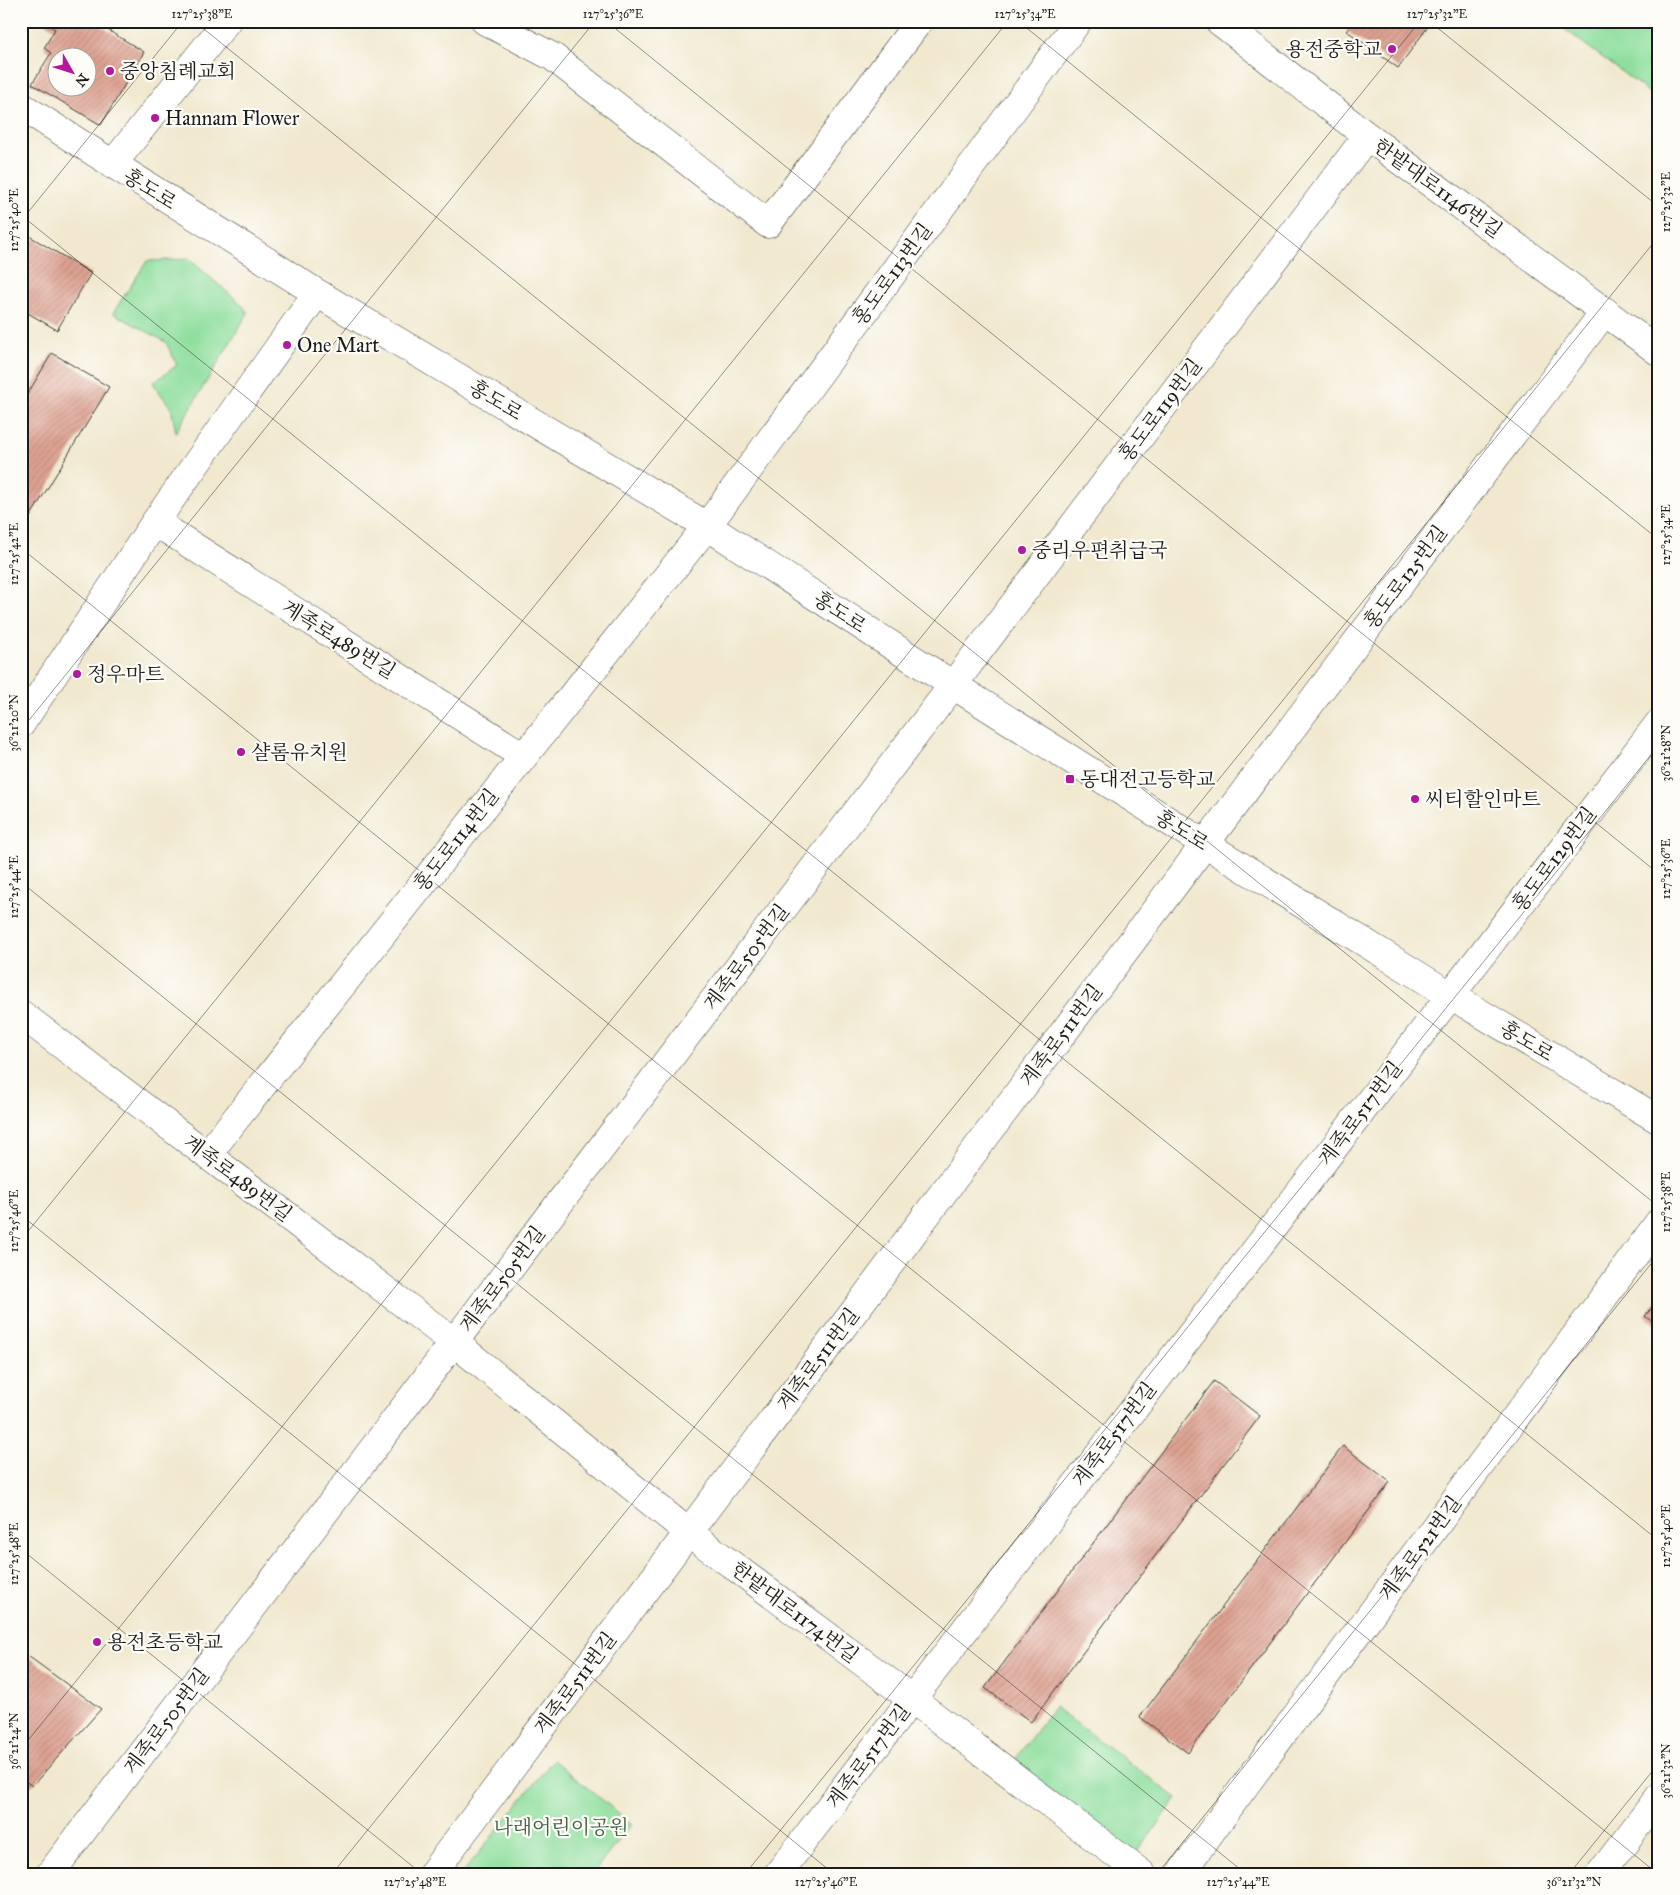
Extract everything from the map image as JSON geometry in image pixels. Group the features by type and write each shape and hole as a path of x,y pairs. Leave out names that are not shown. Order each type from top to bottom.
{"street":[{"path":"112,165 227,21"},
{"path":"485,21 553,57 768,224 919,21"},
{"name":"홍도로113번길","path":"707,526 1078,21"},
{"name":"한밭대로1146번길","path":"1220,21 1367,136 1659,352"},
{"name":"홍도로","path":"21,106 317,293 707,526 953,685 1205,844 1450,995 1659,1120"},
{"name":"홍도로119번길","path":"953,685 1367,136"},
{"path":"21,724 155,522 317,293"},
{"name":"홍도로125번길","path":"1205,844 1605,311"},
{"name":"계족로489번길","path":"155,522 523,756"},
{"name":"홍도로114번길","path":"206,1154 707,526"},
{"name":"계족로505번길","path":"50,1874 953,685"},
{"name":"홍도로129번길","path":"1450,995 1659,724"},
{"name":"계족로511번길","path":"432,1874 1205,844"},
{"name":"계족로517번길","path":"778,1874 1450,995"},
{"name":"계족로489번길","path":"21,1014 454,1342"},
{"name":"계족로521번길","path":"1180,1874 1659,1222"},
{"name":"한밭대로1174번길","path":"454,1342 688,1532 1142,1874"},
{"path":"1600,1874 1659,1797"}],"green space":[{"path":"1560,21 1659,21 1659,100 1558,24"},
{"path":"189,259 241,304 248,313 176,432 171,408 153,383 177,365 166,342 113,313 147,261"},
{"path":"1054,1707 1177,1798 1136,1853 1013,1762"},
{"name":"나래어린이공원","path":"553,1760 632,1824 592,1874 462,1874"}],"building":[{"name":"중앙침례교회","path":"41,21 93,21 144,52 101,125 56,98 98,98 98,48 48,48 48,51 44,48 55,29"},
{"name":"용전중학교","path":"1354,21 1432,21 1398,68 1347,31"},
{"name":"중앙침례교회","path":"48,58 48,94 32,84"},
{"path":"21,231 91,273 57,330 21,309"},
{"path":"52,353 109,387 21,532 21,405"},
{"path":"1659,1299 1659,1327 1645,1316"},
{"path":"1214,1381 1260,1416 1031,1722 985,1688"},
{"path":"1343,1446 1390,1482 1188,1753 1140,1717"},
{"path":"21,1651 101,1709 32,1786 21,1778"}],"place":[{"name":"용전중학교","path":"1392,49"},
{"name":"중앙침례교회","path":"110,71"},
{"name":"Hannam Flower","path":"155,118"},
{"name":"One Mart","path":"287,345"},
{"name":"중리우편취급국","path":"1022,550"},
{"name":"정우마트","path":"77,674"},
{"name":"샬롬유치원","path":"241,752"},
{"name":"동대전고등학교","path":"1070,779"},
{"name":"씨티할인마트","path":"1415,799"},
{"name":"용전초등학교","path":"97,1642"}]}
